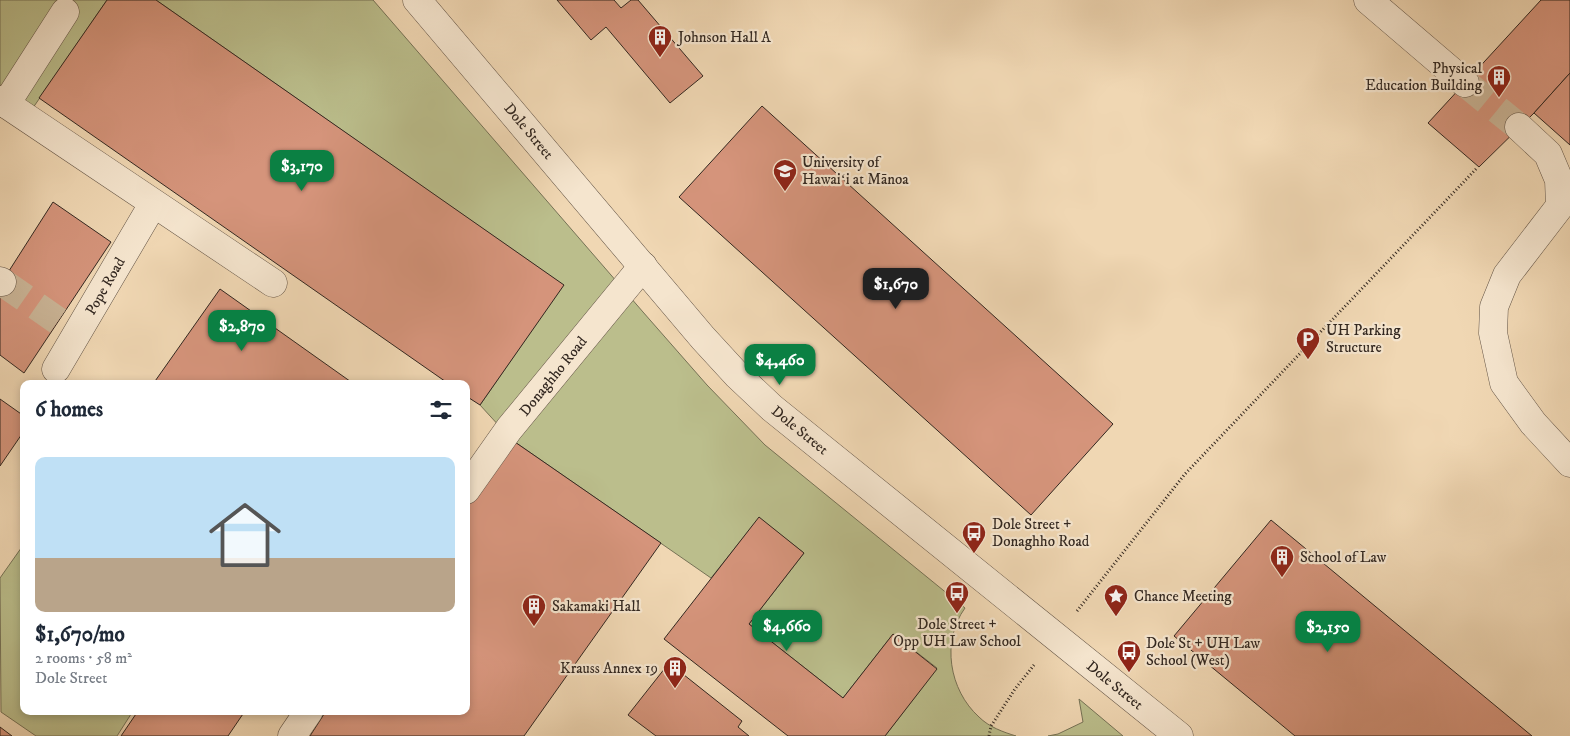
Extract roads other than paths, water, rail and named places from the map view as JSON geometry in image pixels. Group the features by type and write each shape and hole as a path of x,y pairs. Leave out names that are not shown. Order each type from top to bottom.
{"street":[{"name":"Dole Street","path":"417,0 710,346 737,375 772,408 1179,736"},
{"path":"1368,0 1465,84"},
{"path":"65,12 3,102 273,283"},
{"path":"1519,128 1548,154 1559,180 1560,206 1507,274 1494,307 1493,333 1504,382 1533,423 1570,464"},
{"name":"Pope Road","path":"56,369 68,327 153,204"},
{"name":"Donaghho Road","path":"470,484 509,429 643,266"},
{"path":"292,736 307,715"}],"tunnel":[{"path":"1465,83 1519,127"},
{"path":"2,282 58,321"}],"place":[{"name":"Johnson Hall A","path":"660,58"},
{"name":"Physical Education Building","path":"1499,98"},
{"name":"University of Hawaiʻi at Mānoa","path":"785,192"},
{"name":"UH Parking Structure","path":"1308,360"},
{"name":"Dole Street + Donaghho Road","path":"974,554"},
{"name":"School of Law","path":"1282,578"},
{"name":"Dole Street + Opp UH Law School","path":"957,614"},
{"name":"Chance Meeting","path":"1116,617"},
{"name":"Sakamaki Hall","path":"534,627"},
{"name":"Dole St + UH Law School (West)","path":"1129,673"},
{"name":"Krauss Annex 19","path":"675,689"}]}
